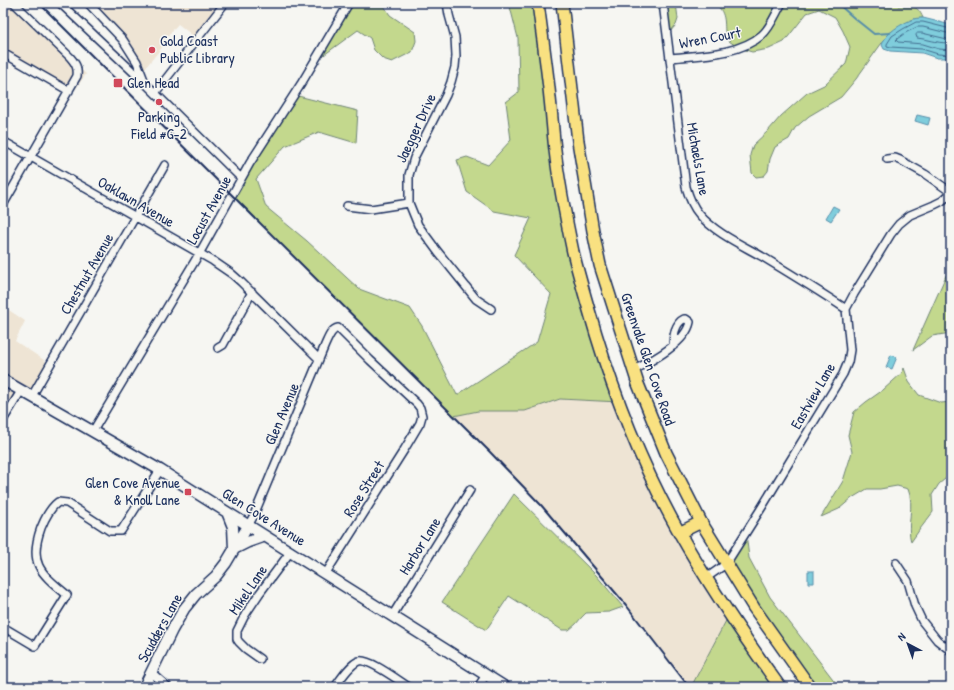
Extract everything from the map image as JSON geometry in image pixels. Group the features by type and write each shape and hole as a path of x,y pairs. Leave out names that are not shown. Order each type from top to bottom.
{"main road":[{"path":"538,3 565,214 585,298 607,368 635,442 658,493 679,533 734,622 780,687"},
{"name":"Greenvale Glen Cove Road","path":"562,3 578,141 593,231 600,265 638,384 666,453 701,522 763,622 810,687"},
{"name":"Glen Cove Avenue","path":"3,380 160,470 505,687"},
{"path":"227,512 233,527 234,549 265,536"},
{"path":"679,533 701,522"},
{"name":"Scudders Lane","path":"144,687 184,609 196,594 216,576 226,563 248,526"}],"street":[{"path":"3,205 69,92 77,76 78,69 70,57 14,3"},
{"path":"60,3 156,92 241,178"},
{"path":"88,3 123,40 137,62 145,82"},
{"path":"156,92 225,3"},
{"name":"Locust Avenue","path":"93,431 199,254 241,178 301,84 349,3"},
{"name":"Jaegger Drive","path":"447,3 455,37 455,67 446,94 414,158 409,175 409,203 418,225 438,252 476,299 491,309"},
{"name":"Michaels Lane","path":"663,3 686,187 691,202 698,214 719,231 846,309"},
{"name":"Wren Court","path":"670,58 715,53 738,48 751,43 763,34 782,3"},
{"path":"3,53 69,92"},
{"name":"Oaklawn Avenue","path":"3,141 213,261 232,274 252,292 319,360"},
{"path":"846,309 891,234 899,224 910,215 942,201 951,192 925,174 900,160 895,158 887,159"},
{"name":"Chestnut Avenue","path":"32,396 165,165"},
{"path":"347,206 371,209 409,203"},
{"path":"218,348 223,345 252,292"},
{"name":"Eastview Lane","path":"706,578 726,564 842,374 848,362 850,350 846,309"},
{"name":"Glen Avenue","path":"248,526 254,515 325,345 333,330 336,328 338,328 417,404 420,408 422,416"},
{"path":"634,370 660,356 673,346"},
{"path":"3,420 21,391"},
{"name":"Rose Street","path":"326,573 404,450 420,423 422,416"},
{"path":"3,627 34,646 67,595 43,574 36,557 37,540 44,521 53,506 58,502 67,503 110,531 121,531 160,470"},
{"name":"Harbor Lane","path":"392,616 470,490"},
{"name":"Mikel Lane","path":"260,659 242,646 237,639 237,631 245,615 259,594 291,552"},
{"path":"896,563 908,581 914,606 922,621 937,640 951,651"},
{"path":"335,687 356,663 363,661 368,662 409,687"},
{"path":"152,673 168,687"},
{"path":"478,687 486,675"}],"shaded area":[{"path":"3,3 9,3 86,74 72,94 11,56 3,68"},
{"path":"88,3 225,3 197,39 178,24 162,43 164,45 141,73 137,62"},
{"path":"3,306 25,321 15,341 50,364 32,397 20,391 3,420"},
{"path":"560,399 619,402 640,454 729,615 691,687 689,687 626,605 541,505 454,416 478,411 525,411"}],"green space":[{"path":"349,3 382,3 390,15 415,32 416,41 412,52 392,62 383,59 374,50 370,38 358,30 313,63"},
{"path":"509,3 538,3 565,214 619,402 560,399 525,411 478,411 454,416 232,195 294,95 358,111 356,143 319,132 285,146 256,179 266,207 307,241 359,289 410,308 422,326 457,395 537,342 551,294 514,255 531,218 494,211 467,192 457,160 467,157 488,165 511,140 506,102 519,92 518,38"},
{"path":"654,3 676,3 678,19 676,25 667,35 661,14"},
{"path":"715,3 898,3 898,6 910,6 916,8 919,10 923,18 914,19 889,33 841,97 809,116 795,128 789,139 775,147 770,159 768,171 764,176 756,177 752,173 750,155 753,145 781,116 807,93 824,85 846,64 850,47 835,17 819,9 807,13 784,42 769,49 752,52 739,48 726,39 722,12"},
{"path":"951,267 951,333 932,336 913,350 948,271"},
{"path":"904,368 909,382 919,395 941,403 951,402 951,474 939,484 932,495 933,512 911,542 909,529 911,502 908,489 897,486 880,489 867,489 852,498 839,509 821,517 843,481 852,452 848,435 854,412 883,390 902,373"},
{"path":"514,494 596,575 623,607 609,612 586,613 569,630 562,630 509,596 486,630 442,602"},
{"path":"746,533 749,558 770,597 839,687 810,687 726,564"},
{"path":"729,615 780,687 691,687"}],"water":[{"path":"916,18 923,18 951,25 951,58 937,58 922,53 890,51 884,49 882,45 884,41 895,29"},
{"path":"917,115 930,118 928,125 915,121"},
{"path":"833,206 839,209 831,221 826,218"},
{"path":"891,355 897,357 892,369 886,367"},
{"path":"808,571 814,571 814,583 808,583"}],"waterway":[{"path":"837,3 874,34 890,33"}],"railway":[{"path":"39,3 489,451 541,505 626,605 689,687"}],"place":[{"name":"Gold Coast Public Library","path":"152,50"},
{"name":"Glen Head","path":"118,83"},
{"name":"Parking Field #G-2","path":"159,102"},
{"name":"Glen Cove Avenue & Knoll Lane","path":"188,492"}]}
